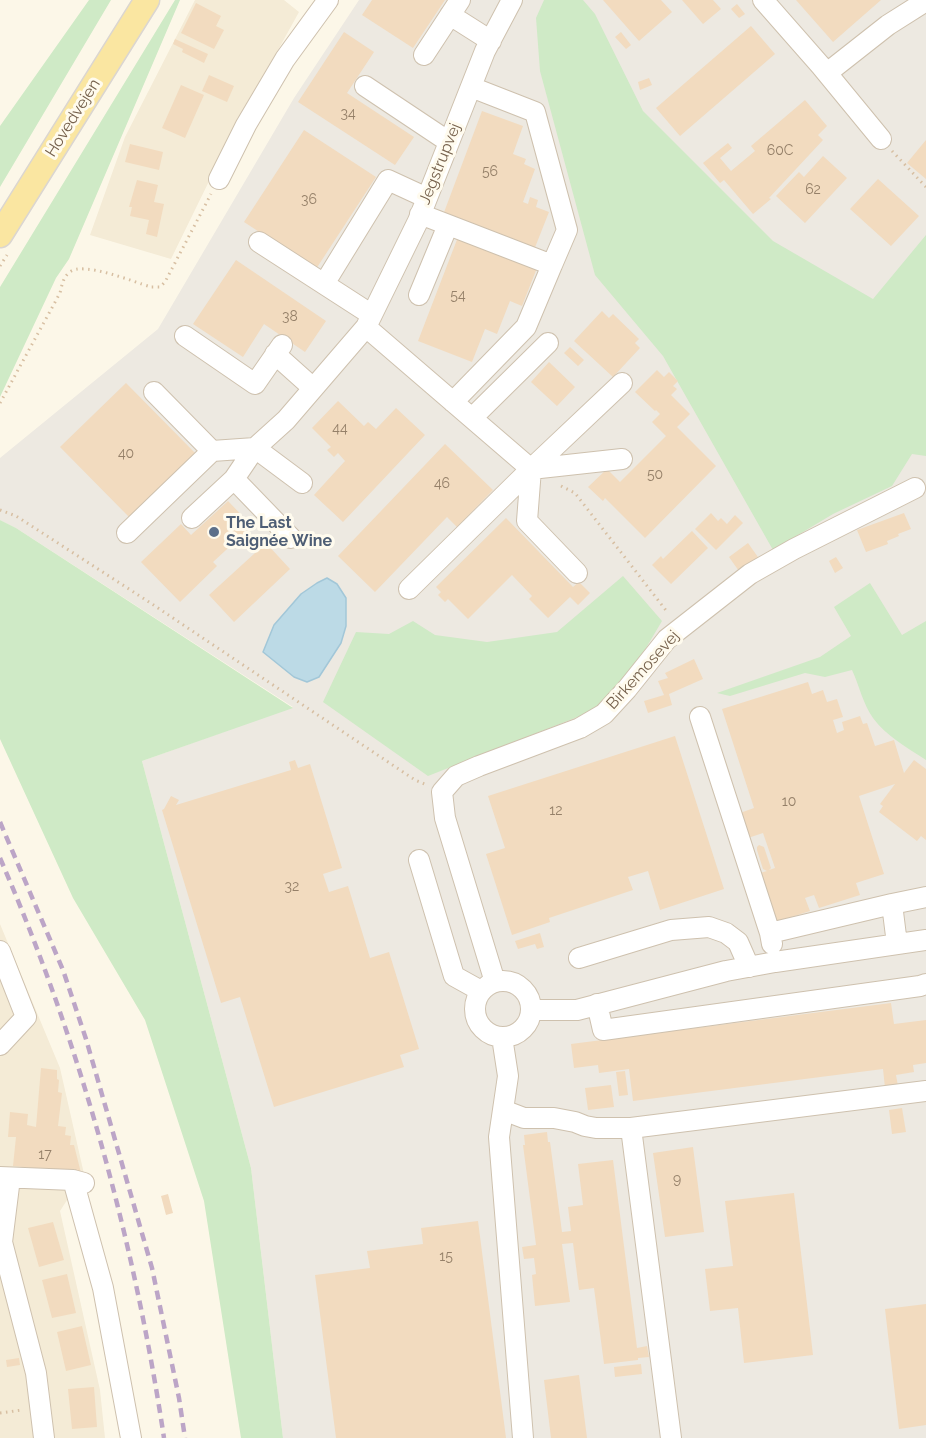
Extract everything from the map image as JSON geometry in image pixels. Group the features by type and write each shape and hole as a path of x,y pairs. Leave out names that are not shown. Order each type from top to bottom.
{"main road":[{"name":"Hovedvejen","path":"0,235 147,0"}],"street":[{"path":"219,179 246,125 285,59 328,0"},
{"name":"Jegstrupvej","path":"192,518 234,479 255,448 286,420 369,321 423,206 485,51 512,0"},
{"path":"763,0 881,139"},
{"path":"827,73 888,25 926,1"},
{"path":"424,55 455,8 491,41"},
{"path":"365,86 449,142"},
{"path":"453,402 526,327 567,230 535,112 471,87"},
{"path":"324,284 388,180 448,225 552,265"},
{"path":"419,295 448,225"},
{"path":"259,242 324,284 369,321 453,402 531,469 622,459"},
{"path":"185,336 255,384 279,349 313,388"},
{"path":"472,418 548,343"},
{"path":"409,589 622,383"},
{"path":"154,392 212,451"},
{"path":"127,533 212,451 255,448 302,483"},
{"path":"531,469 527,521 577,573"},
{"path":"234,479 291,538"},
{"name":"Birkemosevej","path":"442,792 456,776 580,728 604,714 667,639 750,574 794,549 915,488"},
{"path":"700,717 771,933 776,962"},
{"path":"442,792 445,818 488,987"},
{"path":"419,861 454,976 488,987"},
{"path":"771,933 926,897"},
{"path":"892,904 897,944"},
{"path":"579,958 671,930 709,927 726,933 738,942 749,967"},
{"path":"531,1010 577,1010 670,984 749,967 926,940"},
{"path":"0,951 26,1017 0,1045"},
{"path":"504,981 513,982 526,993 531,1010 525,1026 519,1032 502,1037 486,1031 476,1016 475,1008 477,999 488,987 504,981"},
{"path":"597,1004 603,1030 926,984"},
{"path":"502,1037 508,1076 499,1137 524,1438"},
{"path":"503,1110 524,1118 554,1118 596,1128 631,1128 926,1091"},
{"path":"631,1128 671,1438"},
{"path":"44,1438 36,1373 2,1242 5,1178 79,1182 103,1287 132,1438"}],"path":[{"path":"881,139 926,187"},
{"path":"0,403 69,272 75,268 91,268 151,287 160,287 165,282 219,179"},
{"path":"531,469 575,494 681,629"},
{"path":"0,510 16,516 146,600 415,780 442,792"}],"shaded area":[{"path":"195,0 284,0 299,12 236,126 171,259 90,235 125,137"},
{"path":"359,0 926,0 926,1438 283,1438 251,1168 142,761 293,707 16,528 0,520 0,458 158,329 294,98"},
{"path":"0,924 60,1068 84,1174 60,1211 100,1390 105,1438 0,1438"}],"green space":[{"path":"89,0 111,0 0,187 0,126"},
{"path":"175,0 180,0 69,259 56,278 0,397 0,287"},
{"path":"544,0 583,0 595,14 643,111 773,241 873,299 926,235 926,456 912,454 892,486 833,514 773,550 663,356 595,275 540,71 536,18"},
{"path":"0,520 16,528 293,708 142,761 251,1168 283,1438 241,1438 204,1201 145,1020 73,898 0,739"},
{"path":"623,576 662,621 612,697 585,714 428,776 323,702 356,632 389,634 413,621 435,635 487,642 557,632"},
{"path":"870,583 902,635 926,621 926,760 884,730 873,718 866,707 852,670 825,677 805,673 730,696 717,693 820,657 851,636 834,607"}],"water":[{"path":"327,578 337,584 346,598 346,626 341,643 319,677 307,682 294,677 263,652 274,625 301,594"}],"building":[{"path":"372,0 445,0 413,48 362,15"},
{"path":"603,0 661,0 672,12 639,41"},
{"path":"682,0 713,0 721,9 703,24"},
{"path":"796,0 881,0 833,42"},
{"path":"196,3 221,16 216,26 224,30 214,49 181,33"},
{"path":"737,4 745,14 739,18 731,9"},
{"path":"751,26 775,54 680,136 656,108"},
{"path":"344,32 374,52 347,93 414,137 395,165 298,102"},
{"path":"621,32 631,45 626,49 615,37"},
{"path":"175,39 208,54 204,63 182,52 183,49 173,44"},
{"path":"209,75 234,86 227,102 202,91"},
{"path":"649,78 652,85 640,90 638,82"},
{"path":"181,85 204,95 185,138 162,128"},
{"path":"805,100 827,126 818,135 823,140 769,198 771,199 753,214 724,180 720,183 703,163 728,143 732,148 720,158 731,171 755,151 751,146"},
{"path":"482,111 523,126 513,154 526,159 524,164 535,169 523,202 528,204 530,197 538,200 536,207 549,212 534,250 443,215"},
{"path":"304,130 376,177 316,269 244,222"},
{"path":"926,140 926,179 907,163"},
{"path":"130,144 163,152 159,170 125,162"},
{"path":"823,156 847,178 805,223 776,196 799,172 804,177"},
{"path":"878,179 919,216 891,246 850,209"},
{"path":"137,180 158,185 154,202 164,204 157,237 146,234 149,220 130,216 132,207 129,207"},
{"path":"458,237 537,268 522,306 510,301 497,334 485,329 472,362 418,341"},
{"path":"236,260 326,321 305,352 264,324 243,357 193,324"},
{"path":"602,311 609,318 613,314 639,339 635,343 640,348 613,377 574,341"},
{"path":"570,347 584,360 578,366 564,353"},
{"path":"549,362 575,387 557,406 531,382"},
{"path":"657,370 664,377 669,372 678,381 673,386 677,389 671,395 690,414 677,427 716,466 645,538 605,498 603,501 588,487 607,469 620,482 666,436 652,422 660,414 635,392"},
{"path":"126,383 195,453 129,517 60,447"},
{"path":"338,401 364,426 368,422 376,429 396,408 425,435 343,522 314,495 345,461 338,453 334,457 327,450 331,447 312,428"},
{"path":"445,444 493,490 457,527 447,517 375,592 338,556"},
{"path":"228,501 252,526 213,562 217,566 180,602 141,562 181,524 191,535"},
{"path":"711,513 718,521 721,518 727,524 735,515 743,523 716,550 695,529"},
{"path":"904,513 911,529 887,541 888,544 866,552 857,530"},
{"path":"506,518 573,587 579,582 590,593 578,605 570,597 548,618 529,599 532,596 512,575 468,619 448,599 445,602 438,595 441,592 436,587"},
{"path":"692,531 708,548 671,584 652,565 661,556 663,559"},
{"path":"266,543 290,569 234,622 209,595"},
{"path":"748,543 760,560 741,574 729,557"},
{"path":"836,557 843,568 835,573 829,561"},
{"path":"694,659 703,679 669,694 672,705 648,713 644,701 664,695 658,681 668,678 665,673"},
{"path":"808,682 812,694 823,690 827,702 837,699 843,717 833,720 837,733 844,730 842,722 860,716 863,724 867,723 875,746 894,740 904,773 914,760 926,769 926,840 921,836 917,841 879,812 883,806 880,804 895,784 859,796 884,874 856,883 860,895 819,908 814,895 805,898 810,911 776,922 760,873 767,871 763,869 757,850 759,845 764,847 771,868 769,870 775,868 763,833 748,838 740,813 754,808 722,709"},
{"path":"675,736 724,889 660,910 648,871 628,877 633,890 549,918 550,922 512,935 486,854 505,848 488,796"},
{"path":"295,760 298,768 310,764 342,868 323,874 329,892 348,886 370,958 389,952 419,1049 400,1055 404,1067 274,1107 240,997 221,1003 162,810 171,796 179,800 176,805 291,770 289,762"},
{"path":"540,933 544,947 537,949 535,944 518,949 515,941"},
{"path":"891,1003 894,1024 926,1020 926,1063 913,1065 914,1072 896,1075 898,1086 885,1088 883,1069 633,1101 629,1069 599,1073 598,1065 574,1068 571,1044"},
{"path":"41,1068 57,1070 58,1092 62,1093 58,1126 66,1127 65,1135 71,1136 70,1145 74,1145 81,1173 13,1166 16,1137 8,1137 10,1112 28,1114 27,1125 36,1127"},
{"path":"625,1071 628,1095 619,1096 616,1072"},
{"path":"611,1085 614,1107 588,1110 585,1088"},
{"path":"902,1108 906,1132 892,1134 889,1110"},
{"path":"547,1132 562,1232 571,1231 568,1207 583,1205 578,1164 613,1160 637,1348 647,1346 649,1357 604,1364 594,1288 579,1290 573,1243 562,1244 570,1302 535,1306 532,1275 536,1274 534,1258 524,1259 522,1247 536,1245 523,1145 525,1145 524,1135"},
{"path":"693,1147 704,1232 665,1237 653,1153"},
{"path":"794,1193 813,1355 744,1363 738,1308 710,1311 705,1269 733,1266 725,1201"},
{"path":"168,1194 173,1213 166,1215 161,1196"},
{"path":"478,1221 506,1438 336,1438 315,1275 370,1268 367,1251 423,1244 421,1228"},
{"path":"53,1222 64,1260 39,1267 28,1228"},
{"path":"67,1274 76,1313 52,1318 42,1280"},
{"path":"926,1304 926,1425 899,1429 885,1309"},
{"path":"82,1326 91,1365 66,1371 57,1332"},
{"path":"19,1358 20,1365 7,1367 6,1360"},
{"path":"641,1364 642,1374 615,1377 614,1367"},
{"path":"579,1375 587,1438 551,1438 544,1380"},
{"path":"94,1387 97,1427 72,1429 68,1389"}],"railway":[{"path":"0,822 63,970 86,1039 152,1268 185,1438"},
{"path":"0,858 55,998 101,1142 137,1289 164,1438"}],"place":[{"name":"The Last Saignée Wine","path":"214,532"}]}
